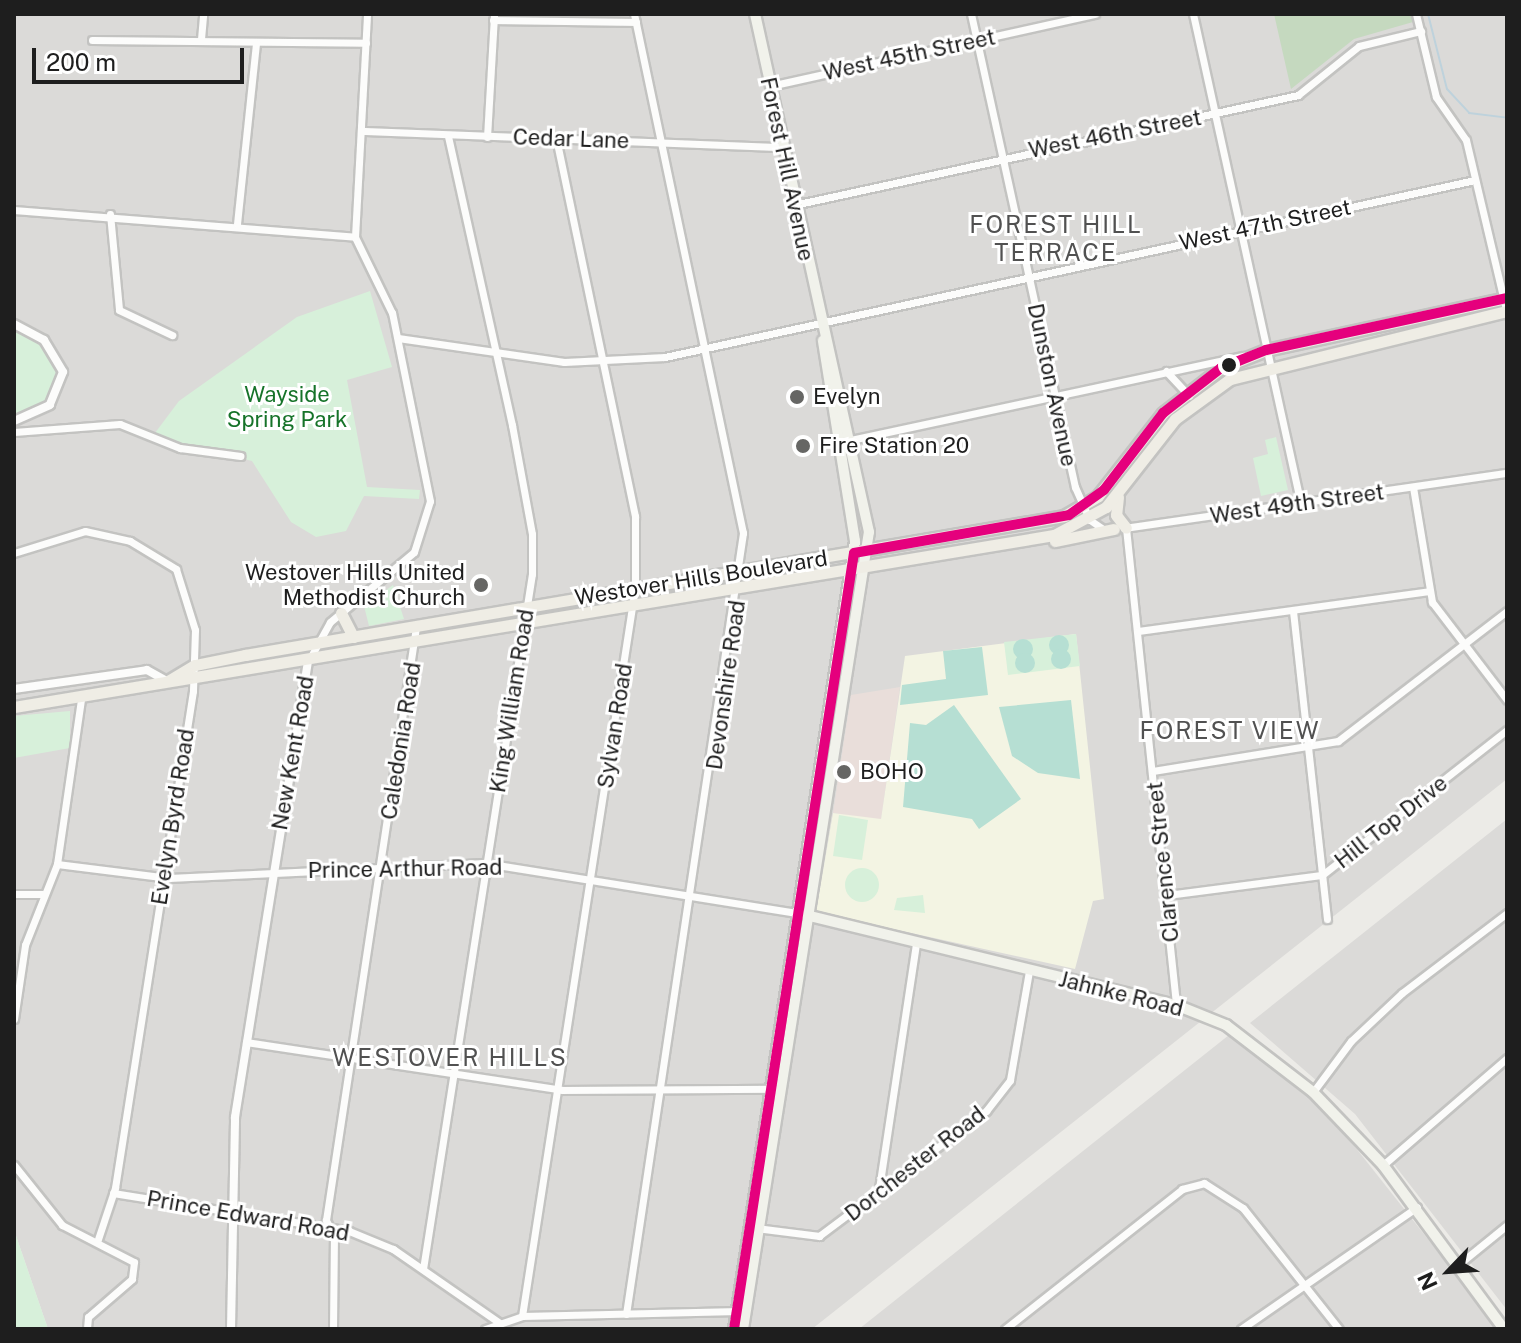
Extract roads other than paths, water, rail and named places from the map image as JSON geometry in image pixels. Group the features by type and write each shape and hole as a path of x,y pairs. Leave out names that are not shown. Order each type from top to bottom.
{"main road":[{"name":"Forest Hill Avenue","path":"755,14 780,147 847,441 868,550 810,916 776,1089"},
{"path":"1082,508 1186,391 1250,356 1506,298"},
{"name":"Westover Hills Boulevard","path":"14,707 81,700 167,682 194,682 1030,539 1090,520 1119,493 1193,402 1269,365 1507,313"},
{"name":"Forest Hill Avenue","path":"734,1329 741,1311 776,1089 798,913 852,569 854,553 847,441"},
{"path":"1030,539 1120,529 1116,515 1119,493"},
{"name":"Westover Hills Boulevard","path":"167,682 195,665 854,553 1082,508"},
{"path":"341,613 353,637"},
{"name":"Jahnke Road","path":"798,913 1176,1005 1226,1025 1313,1092 1383,1165 1417,1207 1504,1329"},
{"name":"Forest Hill Avenue","path":"741,1311 743,1329"}],"street":[{"path":"201,39 203,14"},
{"path":"14,210 237,224 355,237 367,14"},
{"name":"Dunston Avenue","path":"971,14 1055,395 1082,508 1090,520"},
{"name":"West 45th Street","path":"770,86 1095,14"},
{"path":"1193,14 1301,505"},
{"path":"1416,14 1436,97 1462,128 1506,298 1507,313"},
{"path":"487,137 494,17 635,18"},
{"name":"Devonshire Road","path":"626,1314 695,895 741,571 734,470 635,18"},
{"name":"West 46th Street","path":"793,205 1001,156 1298,95 1359,46 1421,31"},
{"path":"92,40 366,43"},
{"path":"237,224 256,43"},
{"name":"Cedar Lane","path":"362,131 780,147"},
{"name":"King William Road","path":"423,1269 485,863 526,625 532,534 496,351 448,136"},
{"name":"Sylvan Road","path":"522,1316 635,588 635,516 556,139"},
{"name":"West 47th Street","path":"398,338 604,363 709,348 1475,180"},
{"path":"110,214 119,310 172,335"},
{"name":"New Kent Road","path":"231,1329 234,1128 272,873 308,662 313,644 341,613 402,565 427,529 430,501 398,338 385,293 365,268 355,237"},
{"path":"14,324 51,347 63,372 50,405 14,421"},
{"path":"847,441 1166,371 1250,356"},
{"path":"1166,371 1193,402"},
{"path":"14,432 120,424 180,448 240,456"},
{"name":"West 49th Street","path":"1090,520 1120,529 1507,473"},
{"path":"1413,487 1429,591 1463,645 1507,700"},
{"name":"Clarence Street","path":"1120,529 1138,631 1176,1005"},
{"name":"Evelyn Byrd Road","path":"14,553 85,531 164,557 183,583 195,665 113,1193 98,1239"},
{"path":"1138,631 1429,591"},
{"path":"1293,611 1327,919"},
{"path":"1153,771 1308,749 1356,730 1507,611"},
{"name":"Caledonia Road","path":"333,1329 330,1227 351,1058 417,643 416,627"},
{"name":"Westover Hills Boulevard","path":"14,689 147,670 167,682"},
{"path":"14,1019 42,894 57,864 81,700"},
{"name":"Hill Top Drive","path":"1167,895 1322,875 1507,730"},
{"name":"Prince Arthur Road","path":"57,864 164,877 382,865 485,863 590,877 798,913"},
{"path":"14,894 42,894"},
{"path":"1313,1092 1392,1002 1507,913"},
{"path":"877,1196 916,944"},
{"name":"Dorchester Road","path":"754,1227 819,1236 877,1196 1005,1088 1029,971"},
{"path":"246,1042 557,1089 776,1089"},
{"path":"1383,1165 1507,1058"},
{"path":"14,1165 62,1225 125,1252 135,1273 88,1317 87,1329"},
{"path":"1005,1329 1182,1189 1204,1183 1243,1208 1308,1284 1339,1329"},
{"name":"Prince Edward Road","path":"113,1193 330,1227 374,1240 504,1324"},
{"path":"1241,1329 1417,1207"},
{"path":"1459,1264 1507,1225"},
{"path":"485,1329 522,1316 741,1311"}],"waterway":[{"path":"1428,14 1447,89 1469,113 1507,118"}],"place":[{"name":"Evelyn","path":"797,397"},
{"name":"Fire Station 20","path":"803,446"},
{"name":"Westover Hills United Methodist Church","path":"481,585"},
{"name":"BOHO","path":"844,772"}],"district":[{"name":"FOREST HILL TERRACE","path":"1056,239"},
{"name":"FOREST VIEW","path":"1230,731"},
{"name":"WESTOVER HILLS","path":"450,1058"}],"park label":[{"name":"Wayside Spring Park","path":"287,406"}]}
